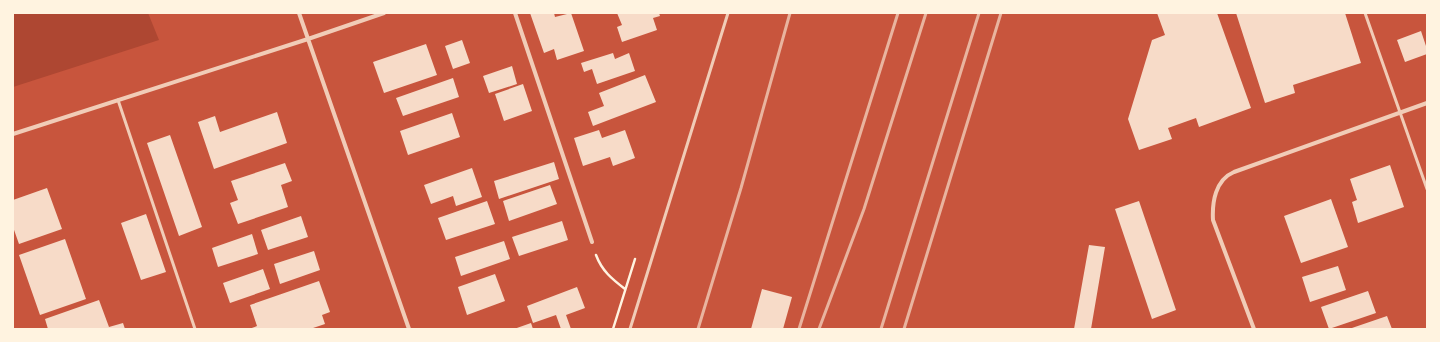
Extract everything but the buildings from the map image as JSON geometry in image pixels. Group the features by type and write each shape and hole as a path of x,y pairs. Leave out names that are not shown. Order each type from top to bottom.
{"street":[{"path":"299,13 409,329"},
{"path":"13,134 384,13"},
{"path":"516,13 592,242"},
{"path":"1254,329 1213,220 1212,205 1216,191 1222,181 1230,174 1400,111 1427,103"}],"lane":[{"path":"630,329 728,13"},
{"path":"1365,13 1427,189"},
{"path":"118,100 196,329"}],"path":[{"path":"592,242 600,265 612,279 625,289"}],"shaded area":[{"path":"13,13 148,13 159,40 13,87"}],"railway":[{"path":"698,329 741,188 790,13"},
{"path":"799,329 898,13"},
{"path":"819,329 864,209 926,13"},
{"path":"881,329 979,13"},
{"path":"904,329 1001,13"}]}
